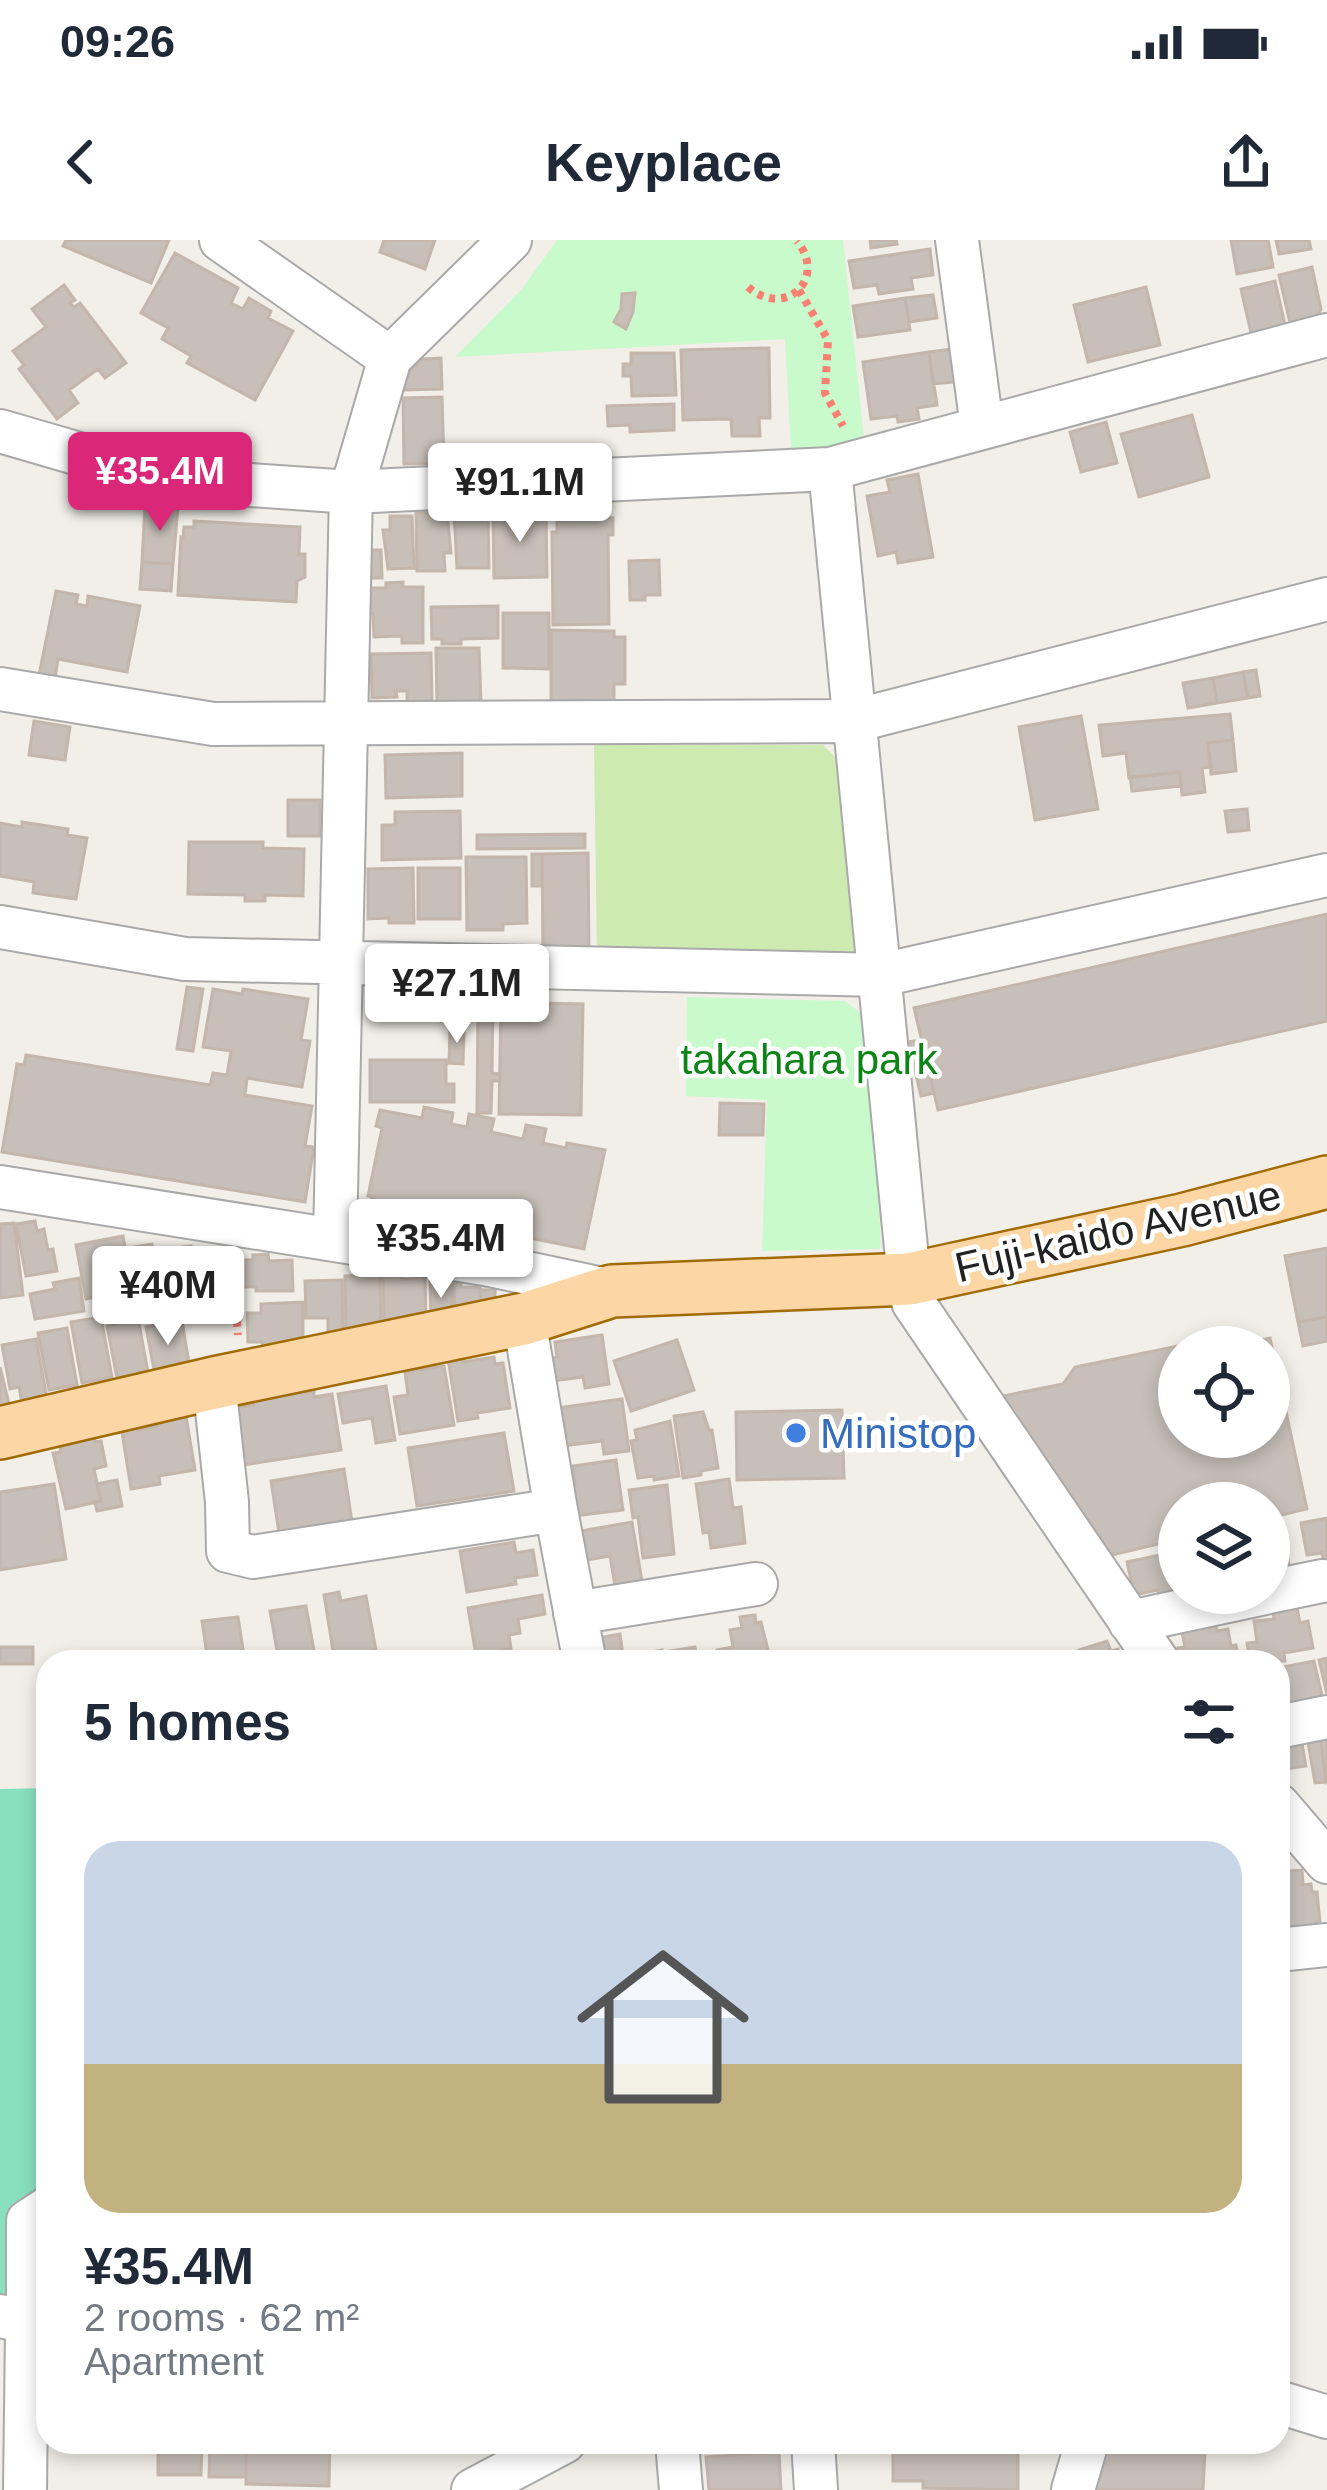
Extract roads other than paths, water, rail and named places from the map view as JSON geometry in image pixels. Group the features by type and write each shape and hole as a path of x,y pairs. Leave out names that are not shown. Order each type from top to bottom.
{"main road":[{"name":"Fuji-kaido Avenue","path":"612,1291 909,1279 1182,1220 1327,1182"},
{"path":"0,1433 524,1319 612,1291"}],"street":[{"path":"221,240 390,358"},
{"path":"335,1240 351,492 390,358 510,240"},
{"path":"958,240 982,427"},
{"path":"0,431 165,479 351,492 847,464 1327,335"},
{"path":"847,464 854,721 913,1302 1150,1650"},
{"path":"0,688 213,724 854,721 1327,598"},
{"path":"0,927 185,958 881,975 1327,875"},
{"path":"0,1187 485,1264 612,1291"},
{"path":"524,1319 579,1633 756,1584"},
{"path":"228,1381 228,1551 253,1557 556,1510"},
{"path":"1290,1588 1322,1581"},
{"path":"1130,1622 1168,1614"},
{"path":"1290,1725 1327,1717"},
{"path":"1290,1819 1327,1862"},
{"path":"1290,1949 1327,1945"},
{"path":"12,2319 28,2313 28,2221 36,2216"},
{"path":"12,2319 27,2330 25,2490"},
{"path":"1290,2406 1327,2417"},
{"path":"473,2490 540,2454"},
{"path":"678,2454 680,2490"},
{"path":"813,2454 816,2490"},
{"path":"1073,2490 1084,2454"}],"place":[{"name":"Ministop","path":"796,1433"}],"park label":[{"name":"takahara park","path":"809,1059"}]}
